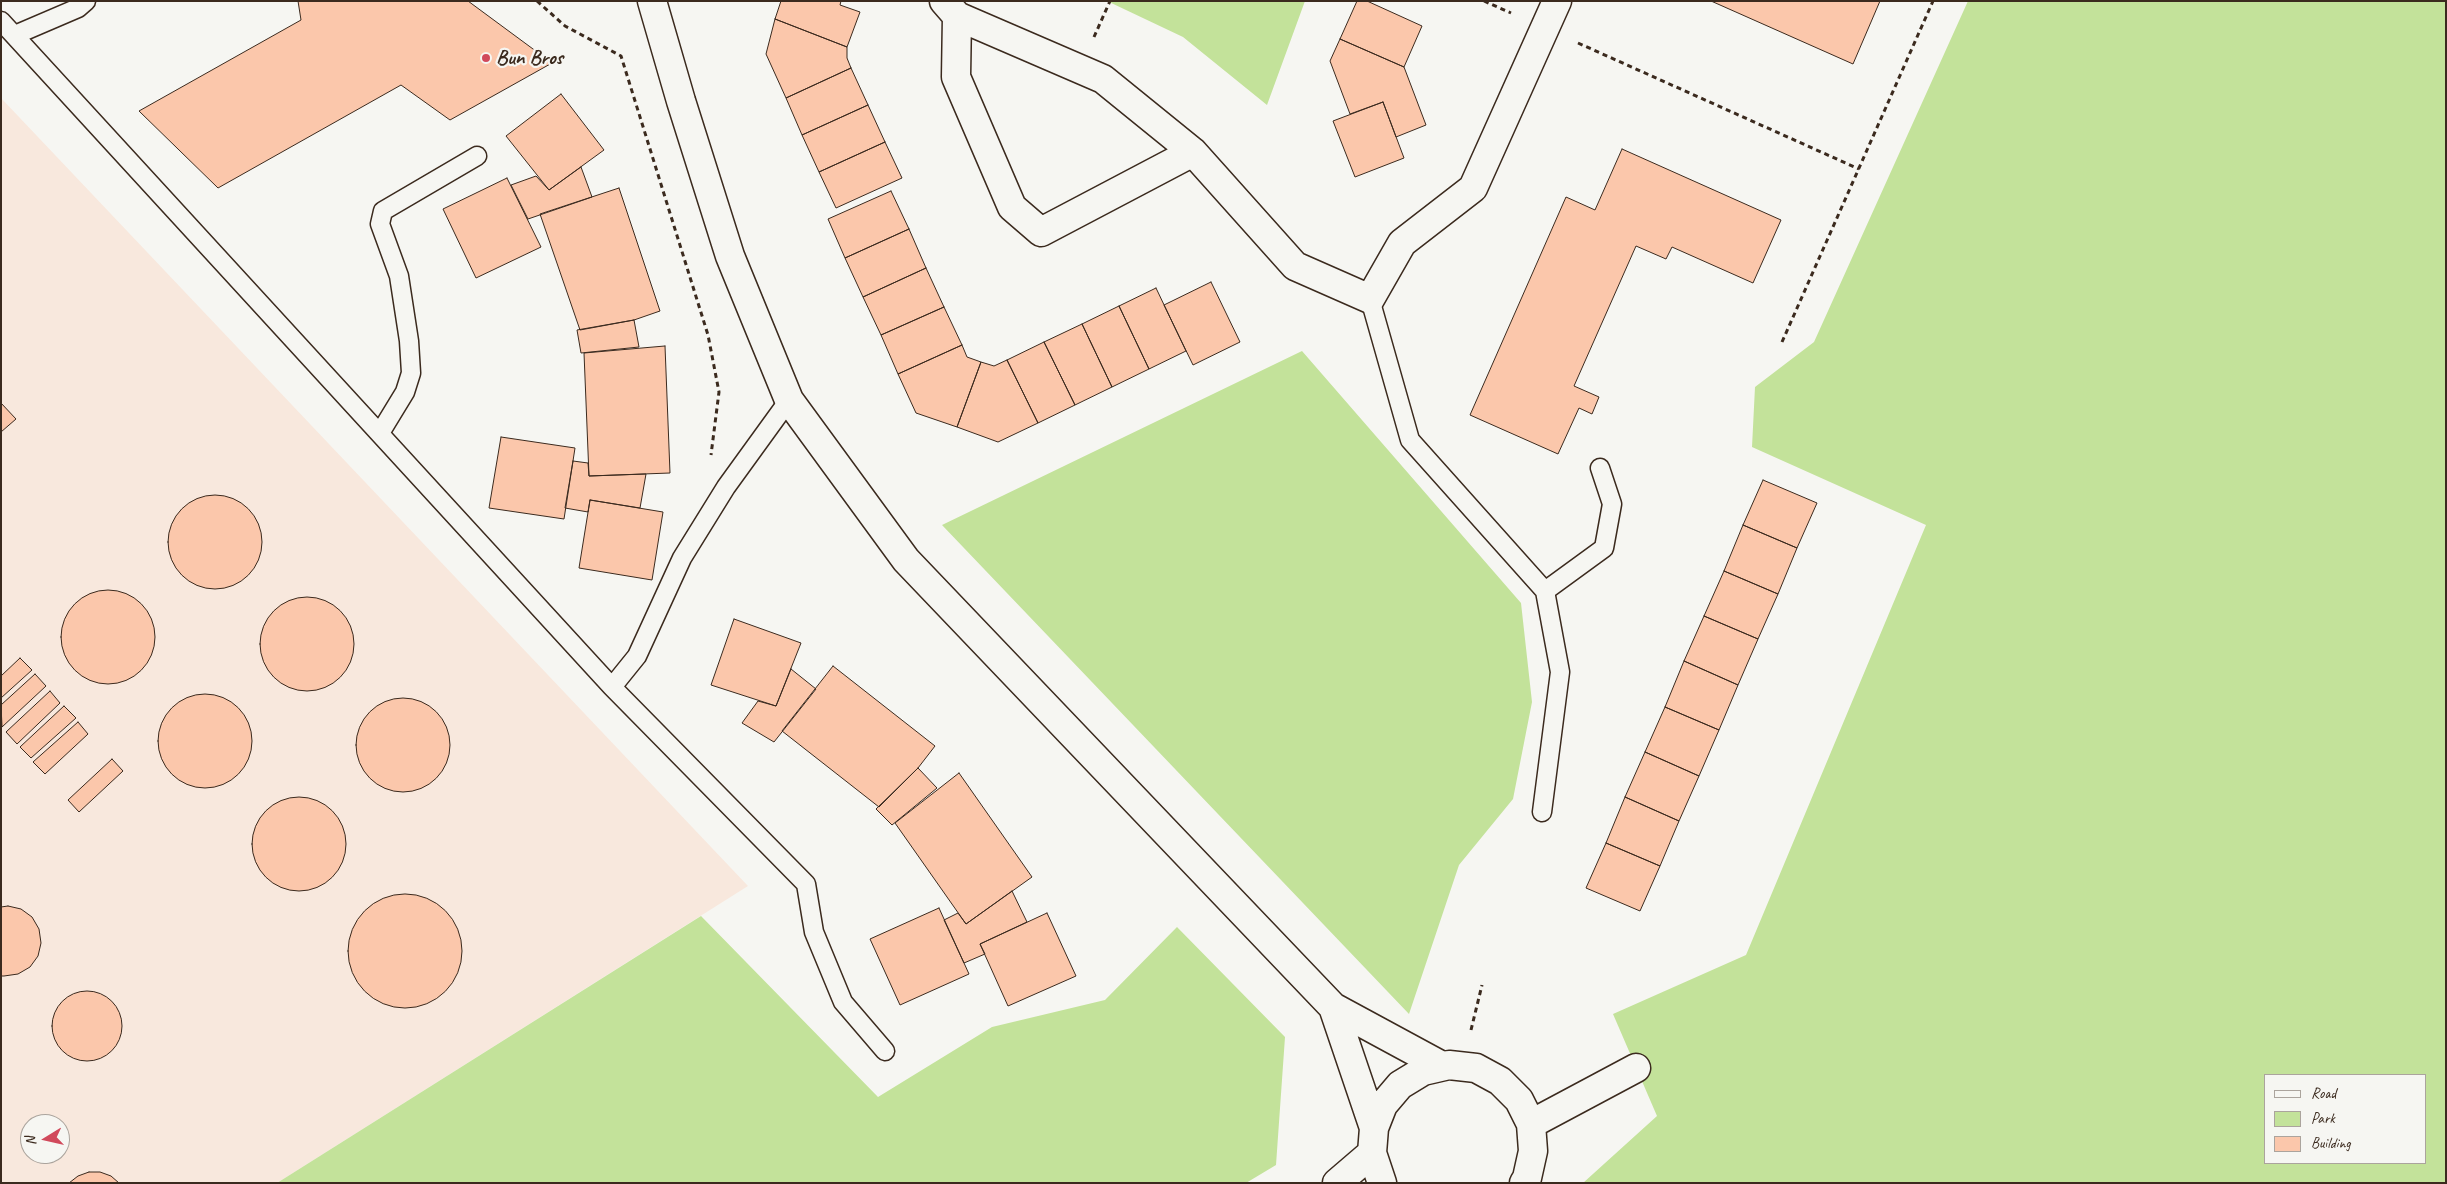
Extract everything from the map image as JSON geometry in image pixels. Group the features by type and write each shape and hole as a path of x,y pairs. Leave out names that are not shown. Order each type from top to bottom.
{"street":[{"path":"652,1 681,101 730,256 789,400 906,560 1333,1007 1452,1066"},
{"path":"1193,152 1041,232 1012,207 956,77 950,8 1103,79 1193,152 1295,266 1370,299 1402,244 1473,188 1557,1"},
{"path":"1333,1007 1373,1140 1382,1183"},
{"path":"1338,1183 1373,1140 1383,1105 1400,1085 1423,1071 1452,1066 1476,1068 1500,1080 1519,1100 1531,1124 1533,1151 1528,1178 1524,1183"},
{"path":"1531,1124 1636,1068"}],"lane":[{"path":"14,36 78,8 86,1"},
{"path":"1,21 612,687 806,884 814,932 843,1002 885,1052"},
{"path":"380,433 405,392 411,373 409,341 399,276 393,253 380,224 383,211 477,156"},
{"path":"1370,299 1410,440 1545,591 1560,672 1542,812"},
{"path":"612,687 637,656 682,558 726,487 789,400"},
{"path":"1545,591 1604,548 1612,504 1600,468"}],"path":[{"path":"538,1 565,26 621,56 708,335 719,392 710,453 726,487"},
{"path":"1484,1 1859,169"},
{"path":"1782,342 1933,1"},
{"path":"1452,1066 1482,985"}],"shaded area":[{"path":"1,98 748,886 277,1183 1,1183"}],"green space":[{"path":"1107,1 1305,1 1267,105 1183,37"},
{"path":"1968,1 2446,1 2446,1183 1583,1183 1657,1116 1613,1014 1746,955 1926,525 1752,447 1755,387 1814,342"},
{"path":"1302,351 1521,603 1532,702 1513,799 1459,865 1409,1014 942,525"},
{"path":"701,916 878,1097 992,1027 1105,1000 1177,927 1285,1037 1276,1165 1246,1183 277,1183"}],"building":[{"path":"298,1 468,1 552,63 450,120 401,85 218,188 139,111 301,20"},
{"path":"781,1 841,1 840,5 860,12 847,47 775,19"},
{"path":"1357,1 1367,1 1422,26 1404,67 1340,39"},
{"path":"1711,1 1880,1 1853,64"},
{"path":"775,19 847,47 847,58 851,68 786,98 766,54"},
{"path":"1340,39 1404,67 1426,125 1396,137 1383,102 1350,114 1330,61"},
{"path":"851,68 868,105 802,135 786,98"},
{"path":"561,94 604,150 549,190 506,136"},
{"path":"1383,102 1404,158 1355,177 1333,121"},
{"path":"868,105 885,142 819,172 802,135"},
{"path":"885,142 902,178 836,208 819,172"},
{"path":"1622,149 1781,220 1753,283 1672,247 1666,259 1636,246 1574,386 1599,397 1592,414 1579,408 1558,454 1470,415 1566,197 1595,210"},
{"path":"581,167 592,197 528,219 511,185 536,176 549,190"},
{"path":"507,178 541,247 476,278 443,209"},
{"path":"619,188 660,311 634,320 580,330 540,214"},
{"path":"891,191 909,229 845,258 828,219"},
{"path":"909,229 926,268 863,297 845,258"},
{"path":"926,268 944,307 881,335 863,297"},
{"path":"1211,282 1240,342 1193,365 1164,305"},
{"path":"1156,288 1186,351 1149,369 1119,306"},
{"path":"1119,306 1149,369 1112,387 1082,324"},
{"path":"944,307 962,345 898,374 881,335"},
{"path":"634,320 639,347 581,353 577,330"},
{"path":"1082,324 1112,387 1075,405 1044,342"},
{"path":"1044,342 1075,405 1038,423 1007,360"},
{"path":"962,345 967,357 981,362 957,427 916,413 898,374"},
{"path":"665,346 670,473 589,476 584,353"},
{"path":"1007,360 1038,423 998,442 957,427 981,362 994,366"},
{"path":"1,403 16,419 1,432"},
{"path":"501,437 575,448 564,519 489,508"},
{"path":"573,461 588,463 589,476 646,474 640,508 590,500 588,512 565,508"},
{"path":"1763,480 1817,503 1797,548 1743,525"},
{"path":"215,495 233,498 248,509 259,524 262,542 259,560 248,575 233,586 215,589 197,586 182,575 171,560 168,542 171,524 182,509 197,498"},
{"path":"590,500 663,512 652,580 579,568"},
{"path":"1743,525 1797,548 1778,594 1724,571"},
{"path":"1724,571 1778,594 1758,639 1704,616"},
{"path":"99,590 117,590 142,603 152,619 155,637 152,655 142,671 117,684 99,684 74,671 61,646 61,628 74,603"},
{"path":"307,597 325,600 340,611 351,626 354,644 351,662 340,677 325,688 307,691 289,688 274,677 263,662 260,644 263,626 274,611 289,600"},
{"path":"1704,616 1758,639 1738,685 1684,661"},
{"path":"734,619 801,643 776,706 711,685"},
{"path":"20,658 32,670 1,698 1,676"},
{"path":"1684,661 1738,685 1719,730 1665,707"},
{"path":"833,666 935,746 918,768 879,807 782,731"},
{"path":"791,669 816,689 774,742 742,723 758,701 776,706"},
{"path":"35,674 46,686 2,727 1,705"},
{"path":"50,691 60,703 17,744 6,732"},
{"path":"205,694 223,697 239,707 249,723 252,741 249,759 239,775 223,785 205,788 187,785 171,775 161,759 158,741 161,723 171,707 187,697"},
{"path":"394,698 412,698 437,711 447,727 450,745 447,763 437,779 412,792 394,792 369,779 356,754 356,736 369,711"},
{"path":"64,706 76,718 31,758 20,747"},
{"path":"1665,707 1719,730 1699,776 1645,752"},
{"path":"78,722 88,734 45,774 33,762"},
{"path":"1645,752 1699,776 1679,821 1625,797"},
{"path":"112,759 123,771 79,812 68,800"},
{"path":"918,768 937,788 892,825 876,809"},
{"path":"959,773 1032,877 966,924 895,823"},
{"path":"299,797 317,800 332,811 343,826 346,844 343,862 332,877 317,888 299,891 281,888 266,877 255,862 252,844 255,826 266,811 281,800"},
{"path":"1625,797 1679,821 1660,866 1606,843"},
{"path":"1606,843 1660,866 1640,911 1586,888"},
{"path":"1012,891 1027,922 980,944 985,954 964,963 944,920 958,913 966,924"},
{"path":"405,894 427,898 445,911 458,929 462,951 458,973 445,991 427,1004 405,1008 383,1004 365,991 352,973 348,951 352,929 365,911 383,898"},
{"path":"8,906 21,909 32,917 39,929 41,943 38,956 30,967 18,974 1,976 1,907"},
{"path":"939,908 969,974 900,1005 870,939"},
{"path":"1047,913 1076,976 1008,1006 980,944"},
{"path":"87,991 100,994 112,1001 119,1013 122,1026 119,1039 112,1051 100,1058 87,1061 74,1058 62,1051 55,1039 52,1026 55,1013 62,1001 74,994"},
{"path":"89,1172 100,1172 111,1176 119,1183 69,1183 78,1176"}],"place":[{"name":"Bun Bros","path":"486,58"}]}
